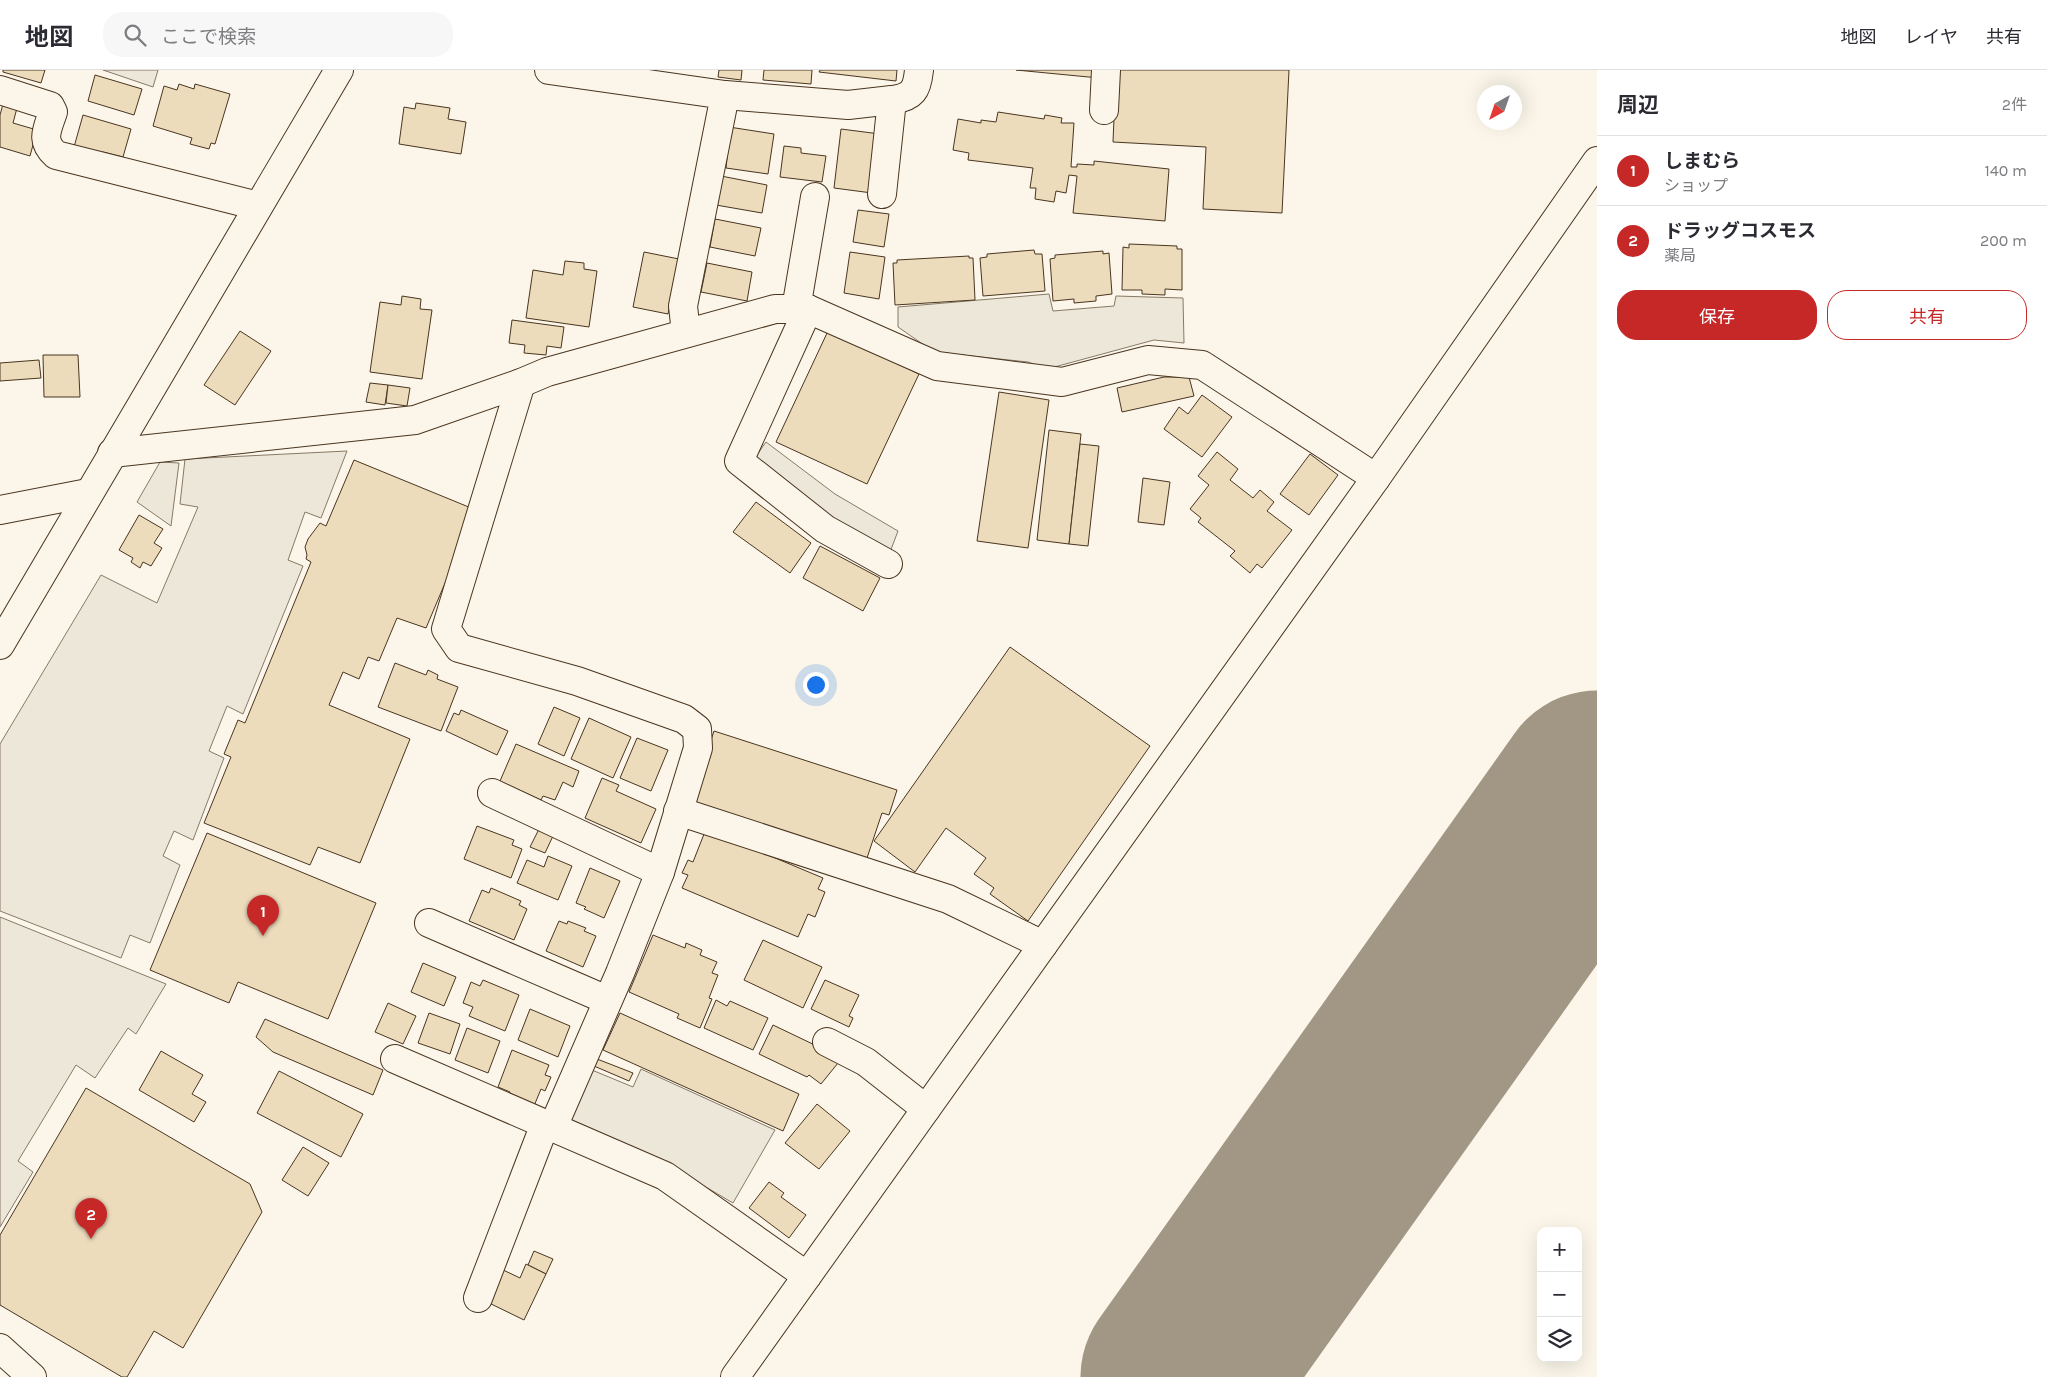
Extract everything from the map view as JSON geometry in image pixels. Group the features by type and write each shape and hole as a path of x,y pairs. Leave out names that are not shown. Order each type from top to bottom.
{"street":[{"path":"0,644 338,70"},
{"path":"549,70 725,95 848,105 906,98 917,86 919,70"},
{"path":"1104,110 1106,70"},
{"path":"0,90 50,106 53,112 45,136 48,148 56,155 258,206"},
{"path":"686,333 683,306 725,95"},
{"path":"882,194 892,100"},
{"path":"735,1377 1376,478 1597,161"},
{"path":"815,197 802,309 739,461 825,528 888,564"},
{"path":"112,453 415,420 547,372 775,309 802,309 938,366 1062,382 1148,360 1202,364 1376,478"},
{"path":"478,1298 549,1126 607,1000 660,872 698,748 697,729 684,719 577,681 459,648 446,629 521,383"},
{"path":"0,510 88,493"},
{"path":"492,792 660,872"},
{"path":"678,811 948,899 1043,945"},
{"path":"429,923 607,1000"},
{"path":"826,1042 866,1062 926,1110"},
{"path":"395,1059 665,1176 807,1276"},
{"path":"0,1348 32,1377"}],"shaded area":[{"path":"103,70 158,70 153,87"},
{"path":"1049,294 1053,311 1114,306 1116,296 1183,298 1184,343 1154,340 1047,369 1028,362 934,352 898,327 898,307"},
{"path":"766,442 835,494 898,531 887,560 749,466"},
{"path":"347,451 321,518 305,512 288,560 303,566 243,714 227,706 209,751 224,758 193,840 174,831 163,856 180,865 150,943 130,935 121,958 0,911 0,744 101,575 157,603 198,507 180,504 185,459"},
{"path":"160,462 179,463 171,526 137,502"},
{"path":"0,917 166,984 136,1034 128,1028 95,1078 76,1065 18,1161 33,1172 0,1227"},
{"path":"587,1068 633,1087 641,1069 775,1130 733,1203 665,1163 567,1118"}],"building":[{"path":"3,70 45,70 41,83 3,72"},
{"path":"719,70 742,70 741,80 718,77"},
{"path":"764,70 812,70 811,84 763,80"},
{"path":"820,70 897,70 896,81 819,72"},
{"path":"1016,70 1100,70 1099,78"},
{"path":"1116,70 1289,70 1282,213 1203,209 1206,147 1113,142"},
{"path":"95,75 142,89 134,115 88,101"},
{"path":"179,84 194,89 195,84 230,94 215,144 211,143 209,149 190,144 192,138 153,126 164,86 177,90"},
{"path":"416,103 450,108 448,119 466,122 461,154 399,144 404,107 415,109"},
{"path":"3,104 17,108 13,123 37,130 30,156 0,147 0,115"},
{"path":"998,112 1044,119 1045,115 1062,118 1061,123 1074,123 1071,167 1077,167 1077,164 1094,165 1094,161 1169,169 1165,221 1073,213 1077,176 1069,175 1066,193 1056,191 1054,202 1035,199 1036,188 1030,188 1033,168 968,160 969,153 953,150 958,119 981,123 981,120 996,122"},
{"path":"83,115 131,129 123,157 103,152 102,156 74,147"},
{"path":"729,127 774,134 768,174 726,168 728,149 725,149"},
{"path":"841,129 880,134 872,193 834,188"},
{"path":"784,146 801,148 801,153 826,156 822,182 780,177"},
{"path":"721,176 767,185 762,213 716,205"},
{"path":"858,210 889,214 884,247 853,242"},
{"path":"715,219 761,228 755,256 710,247"},
{"path":"1129,244 1177,246 1177,249 1182,249 1182,290 1165,289 1165,295 1142,294 1142,290 1122,290 1123,247 1129,248"},
{"path":"1034,250 1035,254 1042,254 1045,291 983,296 980,258 987,257 987,254"},
{"path":"1103,251 1103,254 1109,253 1112,294 1096,296 1096,301 1074,303 1074,299 1053,301 1050,259 1055,258 1055,255"},
{"path":"644,252 679,259 668,314 633,307"},
{"path":"850,252 885,257 879,299 844,293"},
{"path":"969,256 969,258 973,258 975,300 895,305 893,263 897,263 897,260"},
{"path":"565,261 584,263 584,269 597,271 589,327 526,318 533,270 563,275"},
{"path":"707,263 752,272 747,301 701,292"},
{"path":"402,296 421,299 420,309 432,310 422,379 370,372 380,302 401,305"},
{"path":"512,320 564,327 561,348 547,346 546,355 524,353 525,345 509,343"},
{"path":"240,331 271,351 235,405 204,385"},
{"path":"828,331 919,374 867,484 776,442"},
{"path":"43,355 78,355 80,397 44,397"},
{"path":"39,360 41,378 0,381 0,363"},
{"path":"1164,377 1189,377 1194,396 1122,412 1117,388"},
{"path":"370,383 388,385 385,405 366,402"},
{"path":"388,385 410,388 407,406 386,403"},
{"path":"999,392 1049,400 1028,548 977,541"},
{"path":"1202,395 1232,417 1202,457 1164,429 1179,407 1188,414"},
{"path":"1049,430 1081,434 1069,544 1037,540"},
{"path":"1080,444 1099,446 1088,546 1069,544"},
{"path":"1217,452 1238,469 1230,480 1253,498 1260,490 1274,502 1267,511 1292,530 1262,568 1257,564 1250,573 1230,556 1235,551 1198,522 1201,518 1190,509 1209,485 1198,476"},
{"path":"1310,454 1338,475 1309,515 1280,494"},
{"path":"354,460 476,510 426,628 397,618 379,661 368,657 359,679 343,672 329,705 410,739 360,863 318,847 310,865 204,823 231,757 224,754 238,720 245,723 311,562 306,559 305,547 308,539 320,523 326,526"},
{"path":"1143,478 1170,482 1164,525 1138,522"},
{"path":"756,502 811,543 790,573 733,532"},
{"path":"139,515 163,529 154,543 162,548 151,566 143,562 140,568 131,562 133,558 119,550"},
{"path":"820,546 880,578 863,611 803,578"},
{"path":"1010,647 1150,746 1028,921 990,894 994,888 974,874 986,858 946,828 915,872 874,841"},
{"path":"395,663 426,675 428,670 438,675 437,679 458,687 441,731 378,707"},
{"path":"554,707 580,718 564,756 538,744"},
{"path":"461,710 508,731 497,755 446,731 454,713 459,715"},
{"path":"589,718 631,737 613,778 571,759"},
{"path":"714,731 897,790 889,815 882,813 867,858 691,801"},
{"path":"637,738 668,750 651,791 620,778"},
{"path":"516,744 579,771 573,787 563,782 555,800 543,796 541,800 500,781"},
{"path":"602,778 619,785 616,791 656,809 641,843 585,818"},
{"path":"477,826 514,840 512,845 522,849 511,878 464,859"},
{"path":"539,829 553,836 545,853 530,847"},
{"path":"706,829 823,878 818,889 825,892 815,917 808,914 798,937 682,888 688,875 682,873 688,860 693,862"},
{"path":"207,833 376,903 328,1019 238,982 229,1003 150,970"},
{"path":"548,856 572,866 558,900 517,883 527,860 544,867"},
{"path":"590,868 620,881 604,918 584,909 586,907 576,903"},
{"path":"491,888 521,901 519,905 527,909 514,940 469,921 482,890 489,893"},
{"path":"559,921 567,924 568,921 586,928 584,931 596,936 583,967 546,951"},
{"path":"653,935 685,948 686,943 702,950 700,955 717,962 712,973 718,975 709,998 712,999 700,1028 677,1018 679,1014 629,992"},
{"path":"763,940 822,967 803,1008 744,980"},
{"path":"423,963 456,977 444,1006 411,992"},
{"path":"483,980 519,995 505,1031 469,1016 473,1007 463,1003 471,982 480,986"},
{"path":"825,980 859,995 849,1016 853,1018 849,1027 811,1009"},
{"path":"716,1000 727,1006 730,1001 768,1018 753,1050 704,1028"},
{"path":"388,1003 416,1016 403,1044 375,1032"},
{"path":"530,1009 570,1026 558,1057 518,1040"},
{"path":"429,1013 460,1024 450,1054 418,1043"},
{"path":"620,1013 799,1094 783,1131 603,1050"},
{"path":"265,1019 383,1070 373,1095 273,1052 256,1037"},
{"path":"773,1025 821,1048 838,1063 821,1084 809,1075 807,1077 759,1054"},
{"path":"467,1028 500,1041 488,1073 455,1060"},
{"path":"512,1050 549,1065 545,1075 551,1077 545,1091 541,1089 534,1106 509,1095 510,1092 498,1087"},
{"path":"161,1051 203,1075 192,1094 206,1102 194,1122 139,1090"},
{"path":"597,1059 633,1073 629,1081 594,1066"},
{"path":"279,1071 363,1114 341,1157 257,1113"},
{"path":"86,1088 250,1184 262,1212 183,1348 154,1331 127,1377 122,1377 0,1305 0,1235"},
{"path":"817,1104 850,1131 819,1169 785,1143"},
{"path":"303,1147 329,1163 308,1196 282,1180"},
{"path":"769,1182 784,1193 781,1197 806,1215 789,1238 749,1208"},
{"path":"534,1251 553,1259 546,1274 528,1265"},
{"path":"526,1264 546,1274 524,1320 485,1301 501,1269 520,1278"}],"runway":[{"path":"1181,1377 1597,791"}],"place":[{"name":"しまむら","path":"263,936"},
{"name":"ドラッグコスモス","path":"91,1239"}]}
